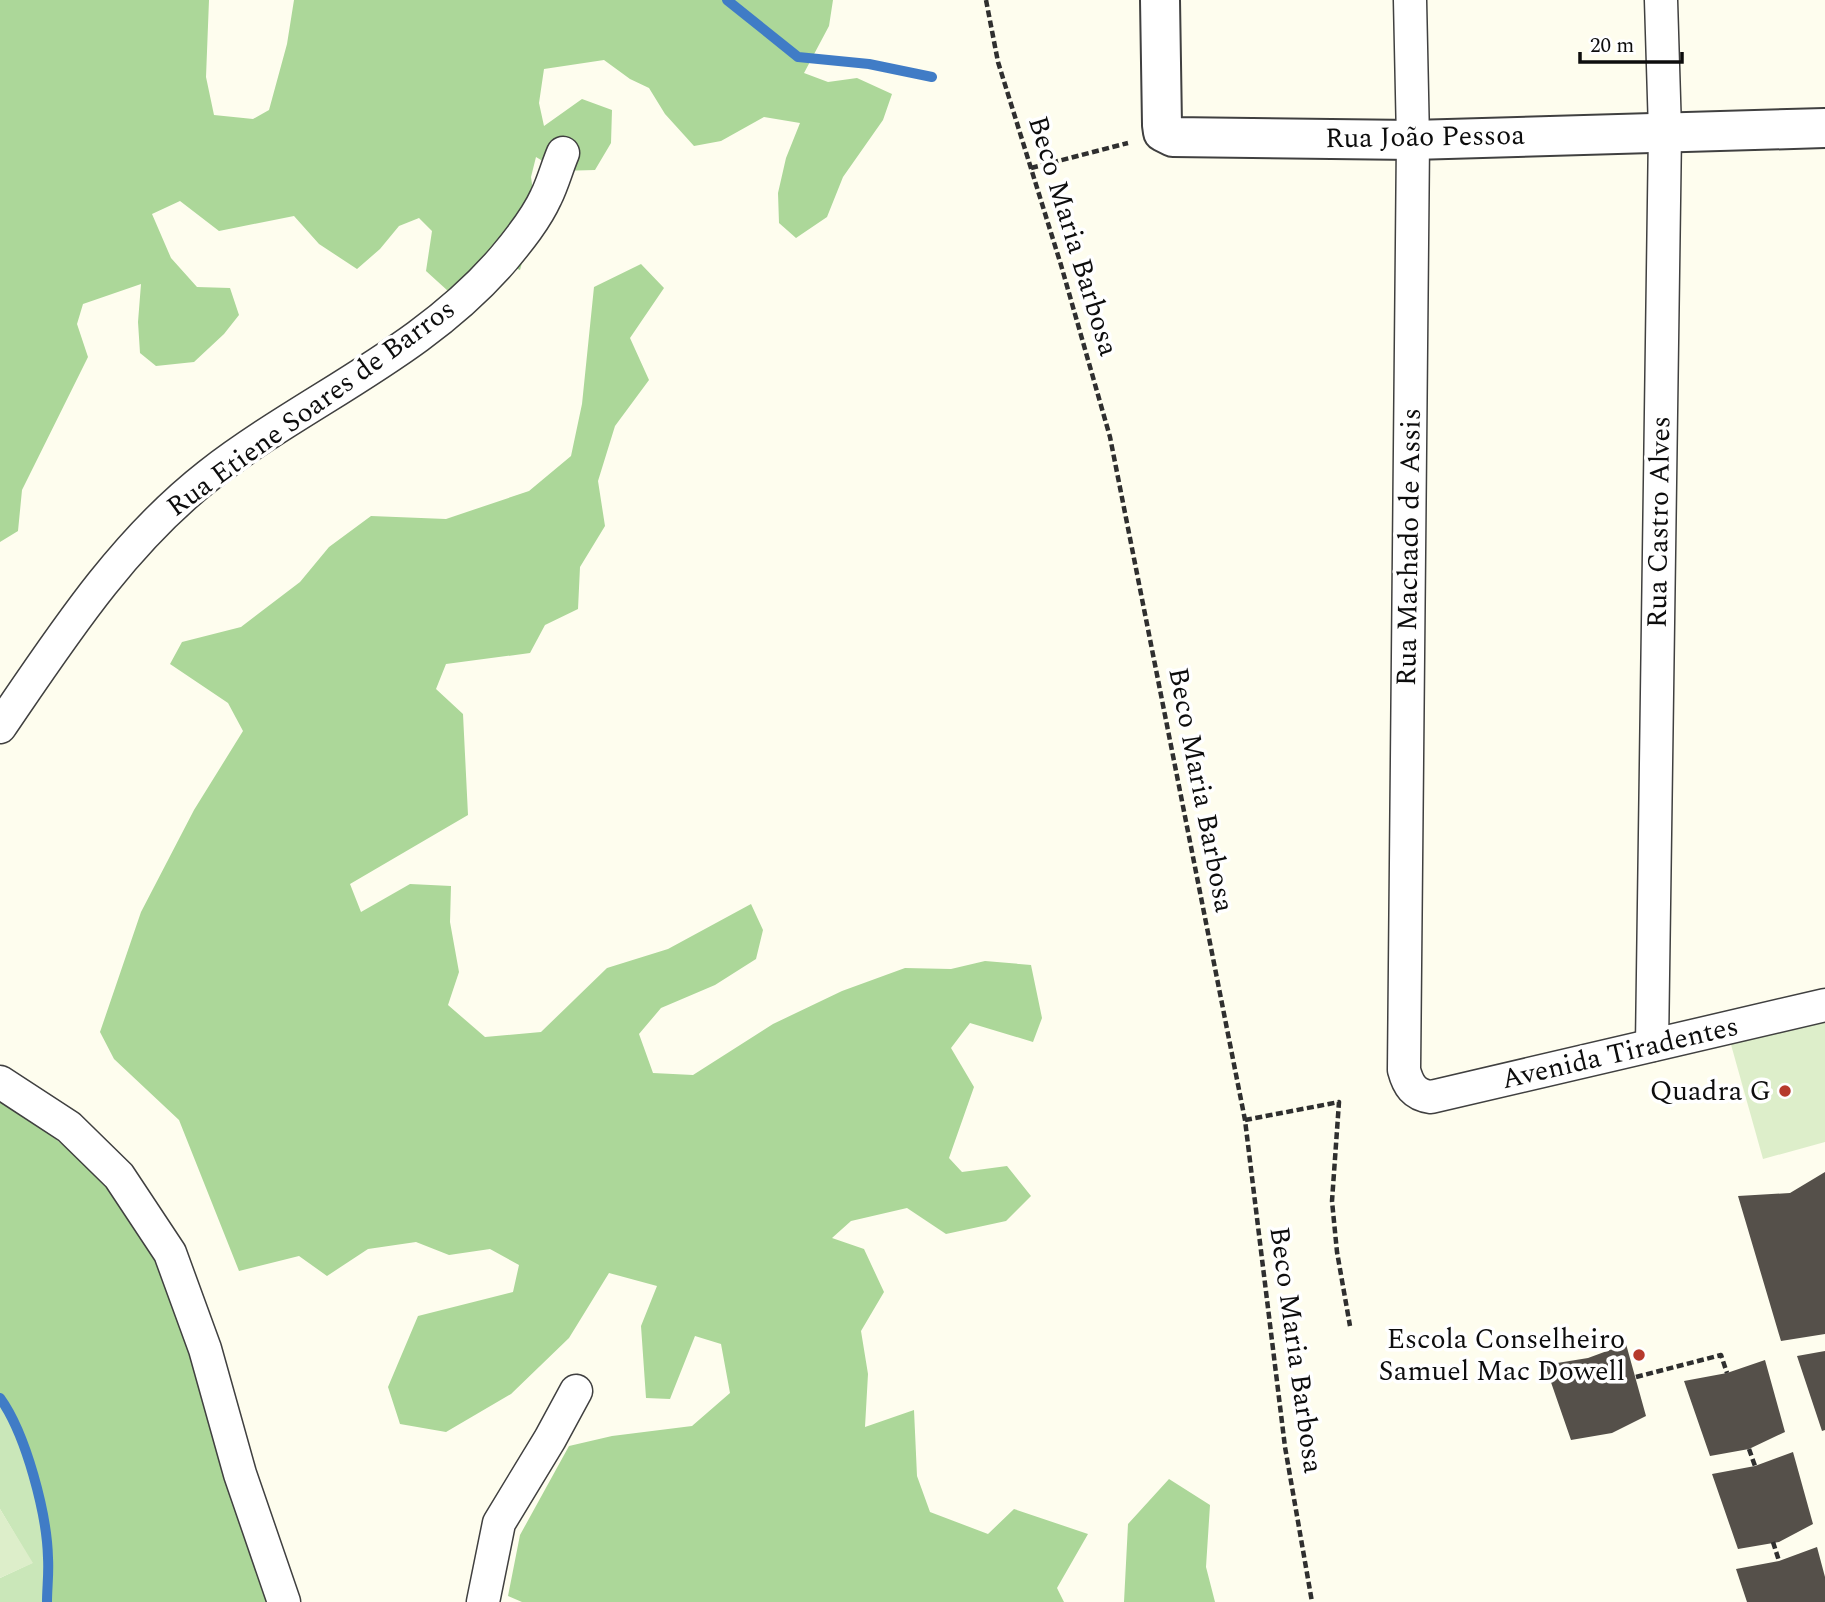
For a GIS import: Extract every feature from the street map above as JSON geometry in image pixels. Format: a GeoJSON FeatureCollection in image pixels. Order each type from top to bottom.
{"type":"FeatureCollection","features":[{"type":"Feature","properties":{"kind":"street"},"geometry":{"type":"LineString","coordinates":[[1160,0],[1162,125],[1165,134]]}},
{"type":"Feature","properties":{"kind":"street","name":"Rua Machado de Assis"},"geometry":{"type":"LineString","coordinates":[[1410,0],[1413,140],[1404,1070],[1407,1082],[1415,1092]]}},
{"type":"Feature","properties":{"kind":"street","name":"Rua Castro Alves"},"geometry":{"type":"LineString","coordinates":[[1652,1045],[1665,131],[1661,0]]}},
{"type":"Feature","properties":{"kind":"street","name":"Rua João Pessoa"},"geometry":{"type":"LineString","coordinates":[[1165,134],[1173,137],[1413,140],[1825,128]]}},
{"type":"Feature","properties":{"kind":"street","name":"Rua Etiene Soares de Barros"},"geometry":{"type":"LineString","coordinates":[[0,727],[49,654],[107,576],[158,519],[220,467],[277,426],[393,356],[460,302],[488,276],[518,241],[545,198],[563,153]]}},
{"type":"Feature","properties":{"kind":"street","name":"Avenida Tiradentes"},"geometry":{"type":"LineString","coordinates":[[1415,1092],[1431,1097],[1825,1005]]}},
{"type":"Feature","properties":{"kind":"street"},"geometry":{"type":"LineString","coordinates":[[0,1082],[69,1127],[119,1176],[170,1252],[205,1349],[240,1474],[284,1602]]}},
{"type":"Feature","properties":{"kind":"street"},"geometry":{"type":"LineString","coordinates":[[483,1602],[499,1524],[576,1391]]}},
{"type":"Feature","properties":{"kind":"path","name":"Beco Maria Barbosa"},"geometry":{"type":"LineString","coordinates":[[986,0],[998,62],[1110,437],[1245,1120],[1285,1447],[1312,1602]]}},
{"type":"Feature","properties":{"kind":"path"},"geometry":{"type":"LineString","coordinates":[[1031,168],[1165,134]]}},
{"type":"Feature","properties":{"kind":"path"},"geometry":{"type":"LineString","coordinates":[[1245,1120],[1339,1102],[1332,1201],[1337,1252],[1350,1326]]}},
{"type":"Feature","properties":{"kind":"path"},"geometry":{"type":"LineString","coordinates":[[1636,1377],[1721,1355],[1727,1373]]}},
{"type":"Feature","properties":{"kind":"path"},"geometry":{"type":"LineString","coordinates":[[1749,1449],[1755,1466]]}},
{"type":"Feature","properties":{"kind":"path"},"geometry":{"type":"LineString","coordinates":[[1773,1542],[1779,1561]]}},
{"type":"Feature","properties":{"kind":"green space"},"geometry":{"type":"Polygon","coordinates":[[[0,0],[209,0],[206,77],[214,115],[253,119],[269,110],[287,44],[294,0],[833,0],[829,26],[804,73],[828,82],[857,78],[892,94],[883,120],[843,177],[827,217],[796,238],[779,223],[778,193],[786,158],[800,123],[764,117],[721,141],[694,146],[665,114],[649,88],[630,79],[604,60],[544,69],[539,103],[544,126],[582,99],[612,110],[611,143],[595,170],[559,171],[536,157],[531,177],[536,213],[520,270],[489,256],[468,294],[448,291],[426,271],[432,231],[419,218],[399,226],[380,249],[357,269],[319,244],[294,216],[219,231],[180,201],[152,214],[171,258],[197,287],[230,288],[239,315],[224,334],[194,362],[156,366],[140,353],[138,322],[141,284],[83,304],[77,324],[88,357],[22,490],[18,531],[0,542],[0,0]]]}},
{"type":"Feature","properties":{"kind":"green space"},"geometry":{"type":"Polygon","coordinates":[[[641,264],[664,288],[630,338],[649,380],[615,426],[598,481],[605,526],[580,567],[578,609],[545,625],[530,653],[446,664],[436,689],[463,714],[468,815],[350,884],[361,912],[410,884],[451,886],[450,922],[459,972],[448,1005],[485,1037],[541,1032],[607,968],[668,949],[751,904],[763,930],[756,959],[715,985],[661,1008],[639,1034],[653,1073],[693,1075],[773,1024],[842,991],[905,968],[951,969],[985,961],[1031,965],[1042,1018],[1033,1042],[970,1023],[951,1048],[974,1087],[949,1158],[962,1172],[1007,1166],[1031,1196],[1006,1221],[946,1234],[907,1208],[851,1221],[832,1238],[864,1249],[884,1292],[861,1331],[868,1374],[865,1427],[914,1410],[917,1476],[930,1512],[988,1534],[1014,1509],[1088,1534],[1057,1588],[1064,1602],[522,1602],[508,1596],[520,1535],[569,1446],[612,1436],[692,1426],[730,1393],[721,1344],[695,1336],[670,1399],[646,1398],[641,1326],[657,1286],[609,1273],[569,1338],[511,1394],[446,1432],[400,1424],[388,1387],[418,1316],[513,1292],[519,1265],[490,1249],[449,1255],[416,1242],[368,1249],[327,1276],[299,1256],[239,1271],[179,1120],[114,1059],[100,1032],[141,912],[194,810],[243,731],[228,703],[170,664],[182,642],[241,627],[300,582],[329,547],[371,516],[446,519],[529,491],[571,456],[582,404],[594,287],[641,264]]]}},
{"type":"Feature","properties":{"kind":"green space","name":"Quadra G"},"geometry":{"type":"Polygon","coordinates":[[[1825,1014],[1825,1142],[1763,1159],[1730,1041],[1825,1014]]]}},
{"type":"Feature","properties":{"kind":"green space"},"geometry":{"type":"Polygon","coordinates":[[[0,1099],[24,1112],[97,1174],[148,1243],[198,1361],[269,1602],[47,1602],[47,1540],[39,1498],[18,1432],[0,1398],[0,1099]]]}},
{"type":"Feature","properties":{"kind":"green space"},"geometry":{"type":"Polygon","coordinates":[[[0,1398],[18,1432],[39,1498],[47,1540],[47,1602],[0,1602],[0,1578],[32,1563],[0,1509],[0,1398]]]}},
{"type":"Feature","properties":{"kind":"green space"},"geometry":{"type":"Polygon","coordinates":[[[1169,1479],[1210,1505],[1206,1567],[1215,1602],[1124,1602],[1128,1524],[1169,1479]]]}},
{"type":"Feature","properties":{"kind":"green space"},"geometry":{"type":"Polygon","coordinates":[[[0,1509],[33,1563],[0,1578],[0,1509]]]}},
{"type":"Feature","properties":{"kind":"building"},"geometry":{"type":"Polygon","coordinates":[[[1825,1172],[1825,1334],[1781,1341],[1738,1196],[1790,1193],[1825,1172]]]}},
{"type":"Feature","properties":{"kind":"building"},"geometry":{"type":"Polygon","coordinates":[[[1626,1344],[1646,1416],[1612,1433],[1571,1440],[1545,1365],[1588,1358],[1626,1344]]]}},
{"type":"Feature","properties":{"kind":"building"},"geometry":{"type":"Polygon","coordinates":[[[1825,1351],[1825,1430],[1822,1431],[1797,1356],[1825,1351]]]}},
{"type":"Feature","properties":{"kind":"building"},"geometry":{"type":"Polygon","coordinates":[[[1765,1360],[1785,1432],[1749,1449],[1710,1456],[1684,1381],[1727,1373],[1765,1360]]]}},
{"type":"Feature","properties":{"kind":"building"},"geometry":{"type":"Polygon","coordinates":[[[1793,1452],[1813,1524],[1779,1542],[1738,1549],[1712,1474],[1755,1466],[1793,1452]]]}},
{"type":"Feature","properties":{"kind":"building"},"geometry":{"type":"Polygon","coordinates":[[[1817,1547],[1825,1577],[1825,1602],[1747,1602],[1736,1569],[1779,1561],[1817,1547]]]}},
{"type":"Feature","properties":{"kind":"waterway"},"geometry":{"type":"LineString","coordinates":[[727,0],[798,57],[869,64],[932,77]]}},
{"type":"Feature","properties":{"kind":"waterway"},"geometry":{"type":"LineString","coordinates":[[0,1398],[18,1432],[39,1498],[47,1540],[47,1602]]}},
{"type":"Feature","properties":{"kind":"place","name":"Quadra G"},"geometry":{"type":"Point","coordinates":[1785,1091]}},
{"type":"Feature","properties":{"kind":"place","name":"Escola Conselheiro Samuel Mac Dowell"},"geometry":{"type":"Point","coordinates":[1639,1355]}}]}
